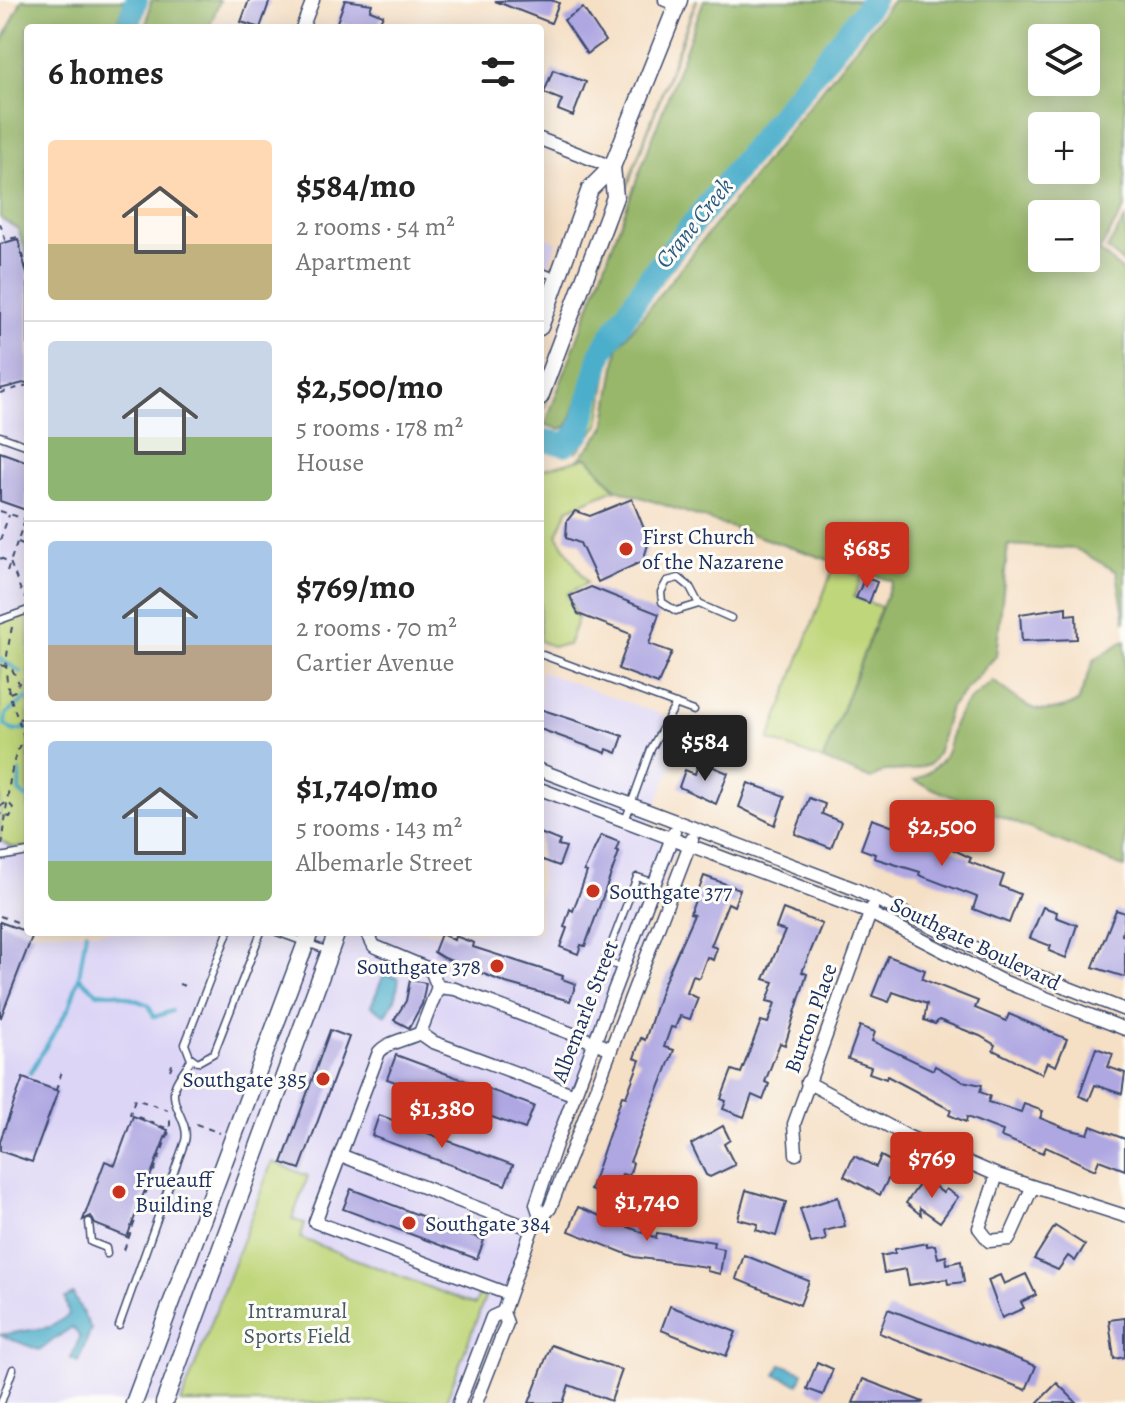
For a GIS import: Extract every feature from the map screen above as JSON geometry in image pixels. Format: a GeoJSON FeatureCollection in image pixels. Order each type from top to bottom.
{"type":"FeatureCollection","features":[{"type":"Feature","properties":{"kind":"main road"},"geometry":{"type":"LineString","coordinates":[[544,316],[590,189],[612,167],[673,1]]}},
{"type":"Feature","properties":{"kind":"main road"},"geometry":{"type":"LineString","coordinates":[[544,386],[615,197],[612,167]]}},
{"type":"Feature","properties":{"kind":"main road"},"geometry":{"type":"LineString","coordinates":[[164,1403],[336,936]]}},
{"type":"Feature","properties":{"kind":"main road"},"geometry":{"type":"LineString","coordinates":[[134,1403],[308,937]]}},
{"type":"Feature","properties":{"kind":"street"},"geometry":{"type":"LineString","coordinates":[[304,24],[313,0]]}},
{"type":"Feature","properties":{"kind":"street"},"geometry":{"type":"LineString","coordinates":[[544,141],[612,167]]}},
{"type":"Feature","properties":{"kind":"street","name":"Southgate Boulevard"},"geometry":{"type":"LineString","coordinates":[[544,772],[876,898],[1007,964],[1125,1010]]}},
{"type":"Feature","properties":{"kind":"street","name":"Southgate Boulevard"},"geometry":{"type":"LineString","coordinates":[[544,791],[672,836],[870,913],[1022,990],[1125,1029]]}},
{"type":"Feature","properties":{"kind":"street","name":"Albemarle Street"},"geometry":{"type":"LineString","coordinates":[[540,1216],[536,1204],[552,1156],[678,822]]}},
{"type":"Feature","properties":{"kind":"street","name":"Albemarle Street"},"geometry":{"type":"LineString","coordinates":[[476,1403],[507,1323],[503,1312],[532,1229],[550,1208],[609,1048],[696,829]]}},
{"type":"Feature","properties":{"kind":"street"},"geometry":{"type":"LineString","coordinates":[[655,883],[672,889]]}},
{"type":"Feature","properties":{"kind":"street","name":"Burton Place"},"geometry":{"type":"LineString","coordinates":[[796,1154],[794,1124],[807,1082],[876,898]]}},
{"type":"Feature","properties":{"kind":"street"},"geometry":{"type":"LineString","coordinates":[[369,936],[374,946],[431,970],[438,987],[420,1033]]}},
{"type":"Feature","properties":{"kind":"street"},"geometry":{"type":"LineString","coordinates":[[623,968],[639,974]]}},
{"type":"Feature","properties":{"kind":"street"},"geometry":{"type":"LineString","coordinates":[[438,987],[455,989],[609,1048]]}},
{"type":"Feature","properties":{"kind":"street"},"geometry":{"type":"LineString","coordinates":[[420,1033],[433,1042],[576,1092],[592,1094]]}},
{"type":"Feature","properties":{"kind":"street"},"geometry":{"type":"LineString","coordinates":[[420,1033],[387,1044],[379,1052],[315,1222],[508,1294]]}},
{"type":"Feature","properties":{"kind":"street"},"geometry":{"type":"LineString","coordinates":[[807,1082],[909,1137],[997,1175],[1125,1216]]}},
{"type":"Feature","properties":{"kind":"street"},"geometry":{"type":"LineString","coordinates":[[340,1155],[532,1229]]}},
{"type":"Feature","properties":{"kind":"street"},"geometry":{"type":"LineString","coordinates":[[552,1156],[568,1161]]}},
{"type":"Feature","properties":{"kind":"street"},"geometry":{"type":"LineString","coordinates":[[997,1175],[979,1228],[989,1241],[1009,1239],[1032,1188]]}},
{"type":"Feature","properties":{"kind":"street","name":"Albemarle Street"},"geometry":{"type":"LineString","coordinates":[[459,1403],[492,1317],[503,1312]]}},
{"type":"Feature","properties":{"kind":"lane"},"geometry":{"type":"LineString","coordinates":[[544,273],[558,278]]}},
{"type":"Feature","properties":{"kind":"lane"},"geometry":{"type":"LineString","coordinates":[[0,436],[24,445]]}},
{"type":"Feature","properties":{"kind":"lane"},"geometry":{"type":"LineString","coordinates":[[699,604],[676,611],[662,602],[661,592],[667,581],[679,578],[690,587],[699,604],[731,618]]}},
{"type":"Feature","properties":{"kind":"lane"},"geometry":{"type":"LineString","coordinates":[[0,620],[24,611]]}},
{"type":"Feature","properties":{"kind":"lane"},"geometry":{"type":"LineString","coordinates":[[544,655],[694,711]]}},
{"type":"Feature","properties":{"kind":"lane"},"geometry":{"type":"LineString","coordinates":[[625,821],[651,749],[676,704]]}},
{"type":"Feature","properties":{"kind":"lane"},"geometry":{"type":"LineString","coordinates":[[0,857],[24,853]]}},
{"type":"Feature","properties":{"kind":"lane"},"geometry":{"type":"LineString","coordinates":[[623,968],[605,961],[637,877],[655,883]]}},
{"type":"Feature","properties":{"kind":"lane"},"geometry":{"type":"LineString","coordinates":[[226,936],[185,1044],[192,1058],[198,1062],[214,1053],[259,936]]}},
{"type":"Feature","properties":{"kind":"lane"},"geometry":{"type":"LineString","coordinates":[[308,937],[330,952]]}},
{"type":"Feature","properties":{"kind":"lane"},"geometry":{"type":"LineString","coordinates":[[119,1326],[187,1135],[175,1099],[175,1086],[192,1058]]}},
{"type":"Feature","properties":{"kind":"lane"},"geometry":{"type":"LineString","coordinates":[[89,1222],[91,1242],[106,1248],[107,1254]]}},
{"type":"Feature","properties":{"kind":"lane"},"geometry":{"type":"LineString","coordinates":[[1,1403],[13,1369]]}},
{"type":"Feature","properties":{"kind":"path"},"geometry":{"type":"LineString","coordinates":[[0,223],[5,240],[18,237],[24,257]]}},
{"type":"Feature","properties":{"kind":"path"},"geometry":{"type":"LineString","coordinates":[[0,393],[24,386]]}},
{"type":"Feature","properties":{"kind":"path"},"geometry":{"type":"LineString","coordinates":[[0,511],[24,519]]}},
{"type":"Feature","properties":{"kind":"path"},"geometry":{"type":"LineString","coordinates":[[0,540],[9,514]]}},
{"type":"Feature","properties":{"kind":"path"},"geometry":{"type":"LineString","coordinates":[[7,571],[24,525]]}},
{"type":"Feature","properties":{"kind":"path"},"geometry":{"type":"LineString","coordinates":[[17,542],[24,545]]}},
{"type":"Feature","properties":{"kind":"path"},"geometry":{"type":"LineString","coordinates":[[0,558],[10,562],[24,596]]}},
{"type":"Feature","properties":{"kind":"path"},"geometry":{"type":"LineString","coordinates":[[5,650],[1,664],[2,681],[24,735]]}},
{"type":"Feature","properties":{"kind":"path"},"geometry":{"type":"LineString","coordinates":[[1,664],[12,669],[19,683],[15,691],[6,695]]}},
{"type":"Feature","properties":{"kind":"path"},"geometry":{"type":"LineString","coordinates":[[17,718],[24,717]]}},
{"type":"Feature","properties":{"kind":"path"},"geometry":{"type":"LineString","coordinates":[[1,851],[7,817],[5,802],[20,744],[24,741]]}},
{"type":"Feature","properties":{"kind":"path"},"geometry":{"type":"LineString","coordinates":[[5,802],[0,805],[5,808]]}},
{"type":"Feature","properties":{"kind":"path"},"geometry":{"type":"LineString","coordinates":[[5,802],[14,809],[7,817]]}},
{"type":"Feature","properties":{"kind":"path"},"geometry":{"type":"LineString","coordinates":[[0,814],[7,817]]}},
{"type":"Feature","properties":{"kind":"path"},"geometry":{"type":"LineString","coordinates":[[0,916],[24,925]]}},
{"type":"Feature","properties":{"kind":"path"},"geometry":{"type":"LineString","coordinates":[[179,984],[188,987]]}},
{"type":"Feature","properties":{"kind":"path"},"geometry":{"type":"LineString","coordinates":[[168,1076],[174,1060]]}},
{"type":"Feature","properties":{"kind":"path"},"geometry":{"type":"LineString","coordinates":[[56,1090],[62,1071]]}},
{"type":"Feature","properties":{"kind":"path"},"geometry":{"type":"LineString","coordinates":[[168,1128],[130,1114],[135,1099],[169,1111]]}},
{"type":"Feature","properties":{"kind":"path"},"geometry":{"type":"LineString","coordinates":[[124,1250],[168,1128],[166,1103]]}},
{"type":"Feature","properties":{"kind":"path"},"geometry":{"type":"LineString","coordinates":[[193,1123],[225,1135]]}},
{"type":"Feature","properties":{"kind":"shaded area"},"geometry":{"type":"Polygon","coordinates":[[[0,33],[24,42],[24,936],[544,936],[544,672],[688,724],[647,829],[678,841],[588,1082],[579,1097],[468,1403],[0,1403],[0,33]]]}},
{"type":"Feature","properties":{"kind":"shaded area"},"geometry":{"type":"Polygon","coordinates":[[[544,237],[557,242],[544,275],[544,237]]]}},
{"type":"Feature","properties":{"kind":"green space"},"geometry":{"type":"Polygon","coordinates":[[[22,0],[125,0],[116,24],[24,24],[24,246],[18,229],[0,218],[0,47],[22,0]]]}},
{"type":"Feature","properties":{"kind":"green space"},"geometry":{"type":"Polygon","coordinates":[[[131,0],[144,0],[141,24],[123,24],[131,0]]]}},
{"type":"Feature","properties":{"kind":"green space"},"geometry":{"type":"Polygon","coordinates":[[[151,0],[220,0],[211,24],[147,24],[151,0]]]}},
{"type":"Feature","properties":{"kind":"green space"},"geometry":{"type":"Polygon","coordinates":[[[696,0],[697,0],[544,409],[696,0]]]}},
{"type":"Feature","properties":{"kind":"green space"},"geometry":{"type":"Polygon","coordinates":[[[704,0],[864,0],[652,262],[597,345],[568,426],[560,429],[545,425],[704,0]]]}},
{"type":"Feature","properties":{"kind":"green space"},"geometry":{"type":"Polygon","coordinates":[[[872,0],[885,0],[613,342],[599,425],[577,452],[544,441],[544,430],[560,436],[573,430],[602,348],[657,266],[872,0]]]}},
{"type":"Feature","properties":{"kind":"green space"},"geometry":{"type":"Polygon","coordinates":[[[893,0],[1125,0],[1125,207],[1100,249],[1100,200],[1028,200],[1028,272],[1100,272],[1100,252],[1125,273],[1125,622],[1117,572],[1076,549],[1008,545],[996,656],[950,707],[937,754],[930,764],[912,770],[885,771],[871,779],[823,760],[892,581],[616,489],[588,457],[579,459],[605,428],[618,347],[893,0]]]}},
{"type":"Feature","properties":{"kind":"green space"},"geometry":{"type":"Polygon","coordinates":[[[1125,219],[1125,264],[1107,249],[1125,219]]]}},
{"type":"Feature","properties":{"kind":"green space"},"geometry":{"type":"Polygon","coordinates":[[[588,457],[615,489],[568,509],[557,535],[587,583],[567,594],[578,618],[568,645],[552,646],[544,643],[544,469],[588,457]]]}},
{"type":"Feature","properties":{"kind":"green space"},"geometry":{"type":"Polygon","coordinates":[[[834,566],[862,576],[854,597],[881,607],[823,760],[769,740],[834,566]]]}},
{"type":"Feature","properties":{"kind":"green space"},"geometry":{"type":"Polygon","coordinates":[[[24,612],[24,847],[11,847],[0,840],[0,621],[24,612]]]}},
{"type":"Feature","properties":{"kind":"green space"},"geometry":{"type":"Polygon","coordinates":[[[1125,640],[1125,868],[914,781],[940,762],[964,706],[993,681],[1032,708],[1064,708],[1078,702],[1094,660],[1125,640]]]}},
{"type":"Feature","properties":{"kind":"green space","name":"Intramural Sports Field"},"geometry":{"type":"Polygon","coordinates":[[[272,1162],[308,1176],[292,1219],[305,1224],[300,1238],[475,1305],[479,1295],[485,1297],[445,1403],[181,1403],[272,1162]]]}},
{"type":"Feature","properties":{"kind":"water"},"geometry":{"type":"Polygon","coordinates":[[[384,974],[399,978],[396,997],[386,1015],[371,1006],[384,974]]]}},
{"type":"Feature","properties":{"kind":"water"},"geometry":{"type":"Polygon","coordinates":[[[73,1294],[91,1329],[78,1362],[71,1359],[80,1337],[72,1327],[39,1350],[0,1335],[50,1327],[69,1315],[65,1298],[73,1294]]]}},
{"type":"Feature","properties":{"kind":"water"},"geometry":{"type":"Polygon","coordinates":[[[781,1364],[803,1372],[799,1384],[776,1375],[781,1364]]]}},
{"type":"Feature","properties":{"kind":"building"},"geometry":{"type":"Polygon","coordinates":[[[249,0],[270,0],[261,24],[241,22],[249,0]]]}},
{"type":"Feature","properties":{"kind":"building"},"geometry":{"type":"Polygon","coordinates":[[[345,0],[372,4],[370,10],[383,15],[379,24],[337,22],[345,0]]]}},
{"type":"Feature","properties":{"kind":"building"},"geometry":{"type":"Polygon","coordinates":[[[551,0],[559,3],[551,23],[495,1],[551,0]]]}},
{"type":"Feature","properties":{"kind":"building"},"geometry":{"type":"Polygon","coordinates":[[[583,8],[605,41],[587,54],[564,20],[583,8]]]}},
{"type":"Feature","properties":{"kind":"building"},"geometry":{"type":"Polygon","coordinates":[[[553,70],[586,82],[573,116],[558,110],[562,100],[544,93],[553,70]]]}},
{"type":"Feature","properties":{"kind":"building"},"geometry":{"type":"Polygon","coordinates":[[[18,239],[24,262],[24,383],[0,389],[0,244],[18,239]]]}},
{"type":"Feature","properties":{"kind":"building"},"geometry":{"type":"Polygon","coordinates":[[[0,452],[24,461],[24,509],[0,501],[0,452]]]}},
{"type":"Feature","properties":{"kind":"building"},"geometry":{"type":"Polygon","coordinates":[[[632,499],[649,541],[643,561],[598,582],[580,543],[566,538],[567,521],[575,511],[590,516],[632,499]]]}},
{"type":"Feature","properties":{"kind":"building"},"geometry":{"type":"Polygon","coordinates":[[[865,577],[877,582],[869,603],[856,598],[865,577]]]}},
{"type":"Feature","properties":{"kind":"building"},"geometry":{"type":"Polygon","coordinates":[[[591,587],[659,614],[649,644],[672,652],[658,684],[618,669],[631,634],[578,614],[570,596],[591,587]]]}},
{"type":"Feature","properties":{"kind":"building"},"geometry":{"type":"Polygon","coordinates":[[[1066,607],[1066,615],[1076,614],[1077,639],[1022,641],[1020,614],[1066,607]]]}},
{"type":"Feature","properties":{"kind":"building"},"geometry":{"type":"Polygon","coordinates":[[[544,710],[623,736],[617,753],[607,749],[606,753],[544,730],[544,710]]]}},
{"type":"Feature","properties":{"kind":"building"},"geometry":{"type":"Polygon","coordinates":[[[711,766],[728,773],[716,804],[679,787],[685,770],[695,774],[697,767],[708,772],[711,766]]]}},
{"type":"Feature","properties":{"kind":"building"},"geometry":{"type":"Polygon","coordinates":[[[748,783],[785,796],[775,825],[739,807],[748,783]]]}},
{"type":"Feature","properties":{"kind":"building"},"geometry":{"type":"Polygon","coordinates":[[[809,798],[825,804],[822,814],[841,822],[831,848],[795,834],[809,798]]]}},
{"type":"Feature","properties":{"kind":"building"},"geometry":{"type":"Polygon","coordinates":[[[872,819],[948,847],[971,858],[969,862],[1004,875],[1000,886],[1020,894],[1009,923],[973,909],[977,897],[919,875],[920,872],[874,858],[875,854],[861,849],[872,819]]]}},
{"type":"Feature","properties":{"kind":"building"},"geometry":{"type":"Polygon","coordinates":[[[544,835],[566,847],[559,866],[544,860],[544,835]]]}},
{"type":"Feature","properties":{"kind":"building","name":"Southgate 377"},"geometry":{"type":"Polygon","coordinates":[[[601,835],[619,842],[616,850],[619,852],[585,946],[581,945],[578,954],[560,947],[570,909],[573,911],[587,872],[584,871],[601,835]]]}},
{"type":"Feature","properties":{"kind":"building"},"geometry":{"type":"Polygon","coordinates":[[[704,876],[740,889],[734,906],[728,903],[711,946],[717,948],[713,960],[707,957],[699,978],[693,976],[687,993],[698,998],[690,1019],[680,1016],[675,1028],[671,1027],[664,1047],[674,1050],[630,1162],[633,1163],[629,1176],[622,1174],[614,1198],[590,1190],[622,1096],[626,1097],[640,1060],[634,1058],[641,1038],[645,1040],[663,985],[694,915],[690,914],[704,876]]]}},
{"type":"Feature","properties":{"kind":"building"},"geometry":{"type":"Polygon","coordinates":[[[1043,907],[1057,912],[1056,917],[1077,925],[1066,958],[1049,951],[1051,946],[1030,938],[1043,907]]]}},
{"type":"Feature","properties":{"kind":"building"},"geometry":{"type":"Polygon","coordinates":[[[783,909],[822,924],[802,972],[807,974],[785,1045],[780,1043],[765,1082],[769,1084],[763,1100],[752,1095],[744,1117],[723,1109],[726,1101],[721,1099],[732,1070],[741,1073],[761,1021],[768,1023],[775,1003],[767,1001],[774,982],[764,979],[785,931],[776,928],[783,909]]]}},
{"type":"Feature","properties":{"kind":"building"},"geometry":{"type":"Polygon","coordinates":[[[1116,910],[1125,913],[1122,935],[1125,936],[1125,977],[1093,967],[1116,910]]]}},
{"type":"Feature","properties":{"kind":"building"},"geometry":{"type":"Polygon","coordinates":[[[0,922],[24,931],[24,936],[32,936],[0,1016],[0,922]]]}},
{"type":"Feature","properties":{"kind":"building","name":"Southgate 378"},"geometry":{"type":"Polygon","coordinates":[[[440,936],[454,940],[455,936],[474,943],[473,947],[563,976],[562,979],[576,984],[570,1001],[506,983],[434,952],[440,936]]]}},
{"type":"Feature","properties":{"kind":"building"},"geometry":{"type":"Polygon","coordinates":[[[888,956],[925,970],[922,979],[978,1001],[975,1008],[1006,1021],[1009,1014],[1067,1039],[1056,1066],[1047,1062],[1042,1074],[993,1050],[995,1045],[980,1036],[939,1020],[935,1024],[924,1020],[927,1004],[893,992],[889,1002],[872,996],[888,956]]]}},
{"type":"Feature","properties":{"kind":"building"},"geometry":{"type":"Polygon","coordinates":[[[410,980],[426,983],[422,1004],[409,1028],[394,1020],[406,1001],[410,980]]]}},
{"type":"Feature","properties":{"kind":"building"},"geometry":{"type":"Polygon","coordinates":[[[860,1026],[875,1032],[872,1041],[933,1070],[935,1066],[962,1081],[982,1085],[980,1092],[990,1096],[988,1102],[1021,1112],[1024,1104],[1043,1111],[1040,1118],[1067,1129],[1088,1134],[1091,1126],[1125,1139],[1125,1170],[1099,1160],[1095,1170],[1046,1147],[1043,1153],[1001,1137],[1003,1131],[967,1117],[966,1122],[949,1115],[951,1110],[887,1076],[886,1079],[869,1073],[871,1067],[848,1059],[860,1026]]]}},
{"type":"Feature","properties":{"kind":"building","name":"Southgate 385"},"geometry":{"type":"Polygon","coordinates":[[[330,1030],[349,1037],[300,1169],[282,1163],[330,1030]]]}},
{"type":"Feature","properties":{"kind":"building"},"geometry":{"type":"Polygon","coordinates":[[[1096,1048],[1113,1054],[1108,1067],[1125,1073],[1122,1094],[1095,1085],[1089,1100],[1079,1096],[1096,1048]]]}},
{"type":"Feature","properties":{"kind":"building"},"geometry":{"type":"Polygon","coordinates":[[[396,1055],[534,1106],[525,1129],[387,1079],[396,1055]]]}},
{"type":"Feature","properties":{"kind":"building"},"geometry":{"type":"Polygon","coordinates":[[[23,1078],[58,1091],[32,1162],[0,1151],[0,1141],[23,1078]]]}},
{"type":"Feature","properties":{"kind":"building"},"geometry":{"type":"Polygon","coordinates":[[[379,1115],[513,1165],[505,1185],[372,1136],[379,1115]]]}},
{"type":"Feature","properties":{"kind":"building","name":"Frueauff Building"},"geometry":{"type":"Polygon","coordinates":[[[133,1116],[168,1130],[127,1237],[95,1224],[91,1216],[83,1220],[105,1161],[115,1165],[133,1116]]]}},
{"type":"Feature","properties":{"kind":"building"},"geometry":{"type":"Polygon","coordinates":[[[723,1126],[730,1140],[724,1144],[735,1165],[710,1177],[706,1175],[691,1144],[723,1126]]]}},
{"type":"Feature","properties":{"kind":"building"},"geometry":{"type":"Polygon","coordinates":[[[854,1156],[876,1167],[881,1156],[896,1164],[880,1195],[844,1176],[854,1156]]]}},
{"type":"Feature","properties":{"kind":"building"},"geometry":{"type":"Polygon","coordinates":[[[924,1178],[943,1193],[946,1189],[958,1197],[940,1222],[920,1208],[921,1215],[906,1203],[924,1178]]]}},
{"type":"Feature","properties":{"kind":"building","name":"Southgate 384"},"geometry":{"type":"Polygon","coordinates":[[[351,1189],[484,1240],[477,1259],[343,1209],[351,1189]]]}},
{"type":"Feature","properties":{"kind":"building"},"geometry":{"type":"Polygon","coordinates":[[[746,1190],[786,1202],[776,1236],[756,1230],[758,1224],[738,1219],[746,1190]]]}},
{"type":"Feature","properties":{"kind":"building"},"geometry":{"type":"Polygon","coordinates":[[[838,1197],[845,1226],[824,1231],[826,1240],[811,1243],[800,1209],[838,1197]]]}},
{"type":"Feature","properties":{"kind":"building"},"geometry":{"type":"Polygon","coordinates":[[[578,1207],[656,1238],[657,1233],[714,1242],[713,1247],[724,1249],[720,1274],[707,1271],[707,1267],[634,1257],[569,1231],[578,1207]]]}},
{"type":"Feature","properties":{"kind":"building"},"geometry":{"type":"Polygon","coordinates":[[[1055,1226],[1085,1245],[1075,1261],[1068,1256],[1058,1270],[1034,1259],[1055,1226]]]}},
{"type":"Feature","properties":{"kind":"building"},"geometry":{"type":"Polygon","coordinates":[[[927,1243],[927,1246],[935,1245],[938,1258],[946,1256],[947,1264],[961,1261],[964,1282],[948,1284],[947,1279],[909,1285],[906,1269],[884,1273],[881,1256],[895,1253],[895,1249],[927,1243]]]}},
{"type":"Feature","properties":{"kind":"building"},"geometry":{"type":"Polygon","coordinates":[[[744,1255],[809,1281],[800,1305],[736,1279],[744,1255]]]}},
{"type":"Feature","properties":{"kind":"building"},"geometry":{"type":"Polygon","coordinates":[[[1026,1274],[1036,1295],[1021,1302],[1024,1308],[1002,1318],[988,1280],[1000,1275],[1004,1284],[1026,1274]]]}},
{"type":"Feature","properties":{"kind":"building"},"geometry":{"type":"Polygon","coordinates":[[[670,1306],[736,1332],[726,1356],[661,1330],[670,1306]]]}},
{"type":"Feature","properties":{"kind":"building"},"geometry":{"type":"Polygon","coordinates":[[[888,1309],[1036,1366],[1026,1390],[879,1333],[888,1309]]]}},
{"type":"Feature","properties":{"kind":"building"},"geometry":{"type":"Polygon","coordinates":[[[1125,1318],[1125,1357],[1114,1359],[1109,1320],[1125,1318]]]}},
{"type":"Feature","properties":{"kind":"building"},"geometry":{"type":"Polygon","coordinates":[[[551,1345],[622,1370],[611,1401],[569,1385],[563,1403],[529,1403],[551,1345]]]}},
{"type":"Feature","properties":{"kind":"building"},"geometry":{"type":"Polygon","coordinates":[[[817,1362],[833,1369],[823,1395],[807,1389],[817,1362]]]}},
{"type":"Feature","properties":{"kind":"building"},"geometry":{"type":"Polygon","coordinates":[[[863,1379],[923,1402],[853,1403],[863,1379]]]}},
{"type":"Feature","properties":{"kind":"building"},"geometry":{"type":"Polygon","coordinates":[[[1057,1383],[1077,1403],[1037,1403],[1057,1383]]]}},
{"type":"Feature","properties":{"kind":"waterway","name":"Crane Creek"},"geometry":{"type":"LineString","coordinates":[[129,24],[136,0]]}},
{"type":"Feature","properties":{"kind":"waterway","name":"Crane Creek"},"geometry":{"type":"LineString","coordinates":[[544,441],[565,444],[580,432],[602,351],[651,276],[873,0]]}},
{"type":"Feature","properties":{"kind":"waterway"},"geometry":{"type":"LineString","coordinates":[[0,659],[21,672]]}},
{"type":"Feature","properties":{"kind":"waterway"},"geometry":{"type":"LineString","coordinates":[[24,700],[6,714],[5,725],[14,731],[24,729]]}},
{"type":"Feature","properties":{"kind":"waterway"},"geometry":{"type":"LineString","coordinates":[[20,771],[19,791],[24,795]]}},
{"type":"Feature","properties":{"kind":"waterway"},"geometry":{"type":"LineString","coordinates":[[30,1073],[69,1008],[79,977],[85,936]]}},
{"type":"Feature","properties":{"kind":"waterway"},"geometry":{"type":"LineString","coordinates":[[79,977],[97,993],[116,993],[149,1005],[154,1017],[172,1011]]}},
{"type":"Feature","properties":{"kind":"place","name":"First Church of the Nazarene"},"geometry":{"type":"Point","coordinates":[626,549]}},
{"type":"Feature","properties":{"kind":"place","name":"Southgate 377"},"geometry":{"type":"Point","coordinates":[593,891]}},
{"type":"Feature","properties":{"kind":"place","name":"Southgate 378"},"geometry":{"type":"Point","coordinates":[497,966]}},
{"type":"Feature","properties":{"kind":"place","name":"Southgate 385"},"geometry":{"type":"Point","coordinates":[323,1079]}},
{"type":"Feature","properties":{"kind":"place","name":"Frueauff Building"},"geometry":{"type":"Point","coordinates":[119,1192]}},
{"type":"Feature","properties":{"kind":"place","name":"Southgate 384"},"geometry":{"type":"Point","coordinates":[409,1223]}}]}
